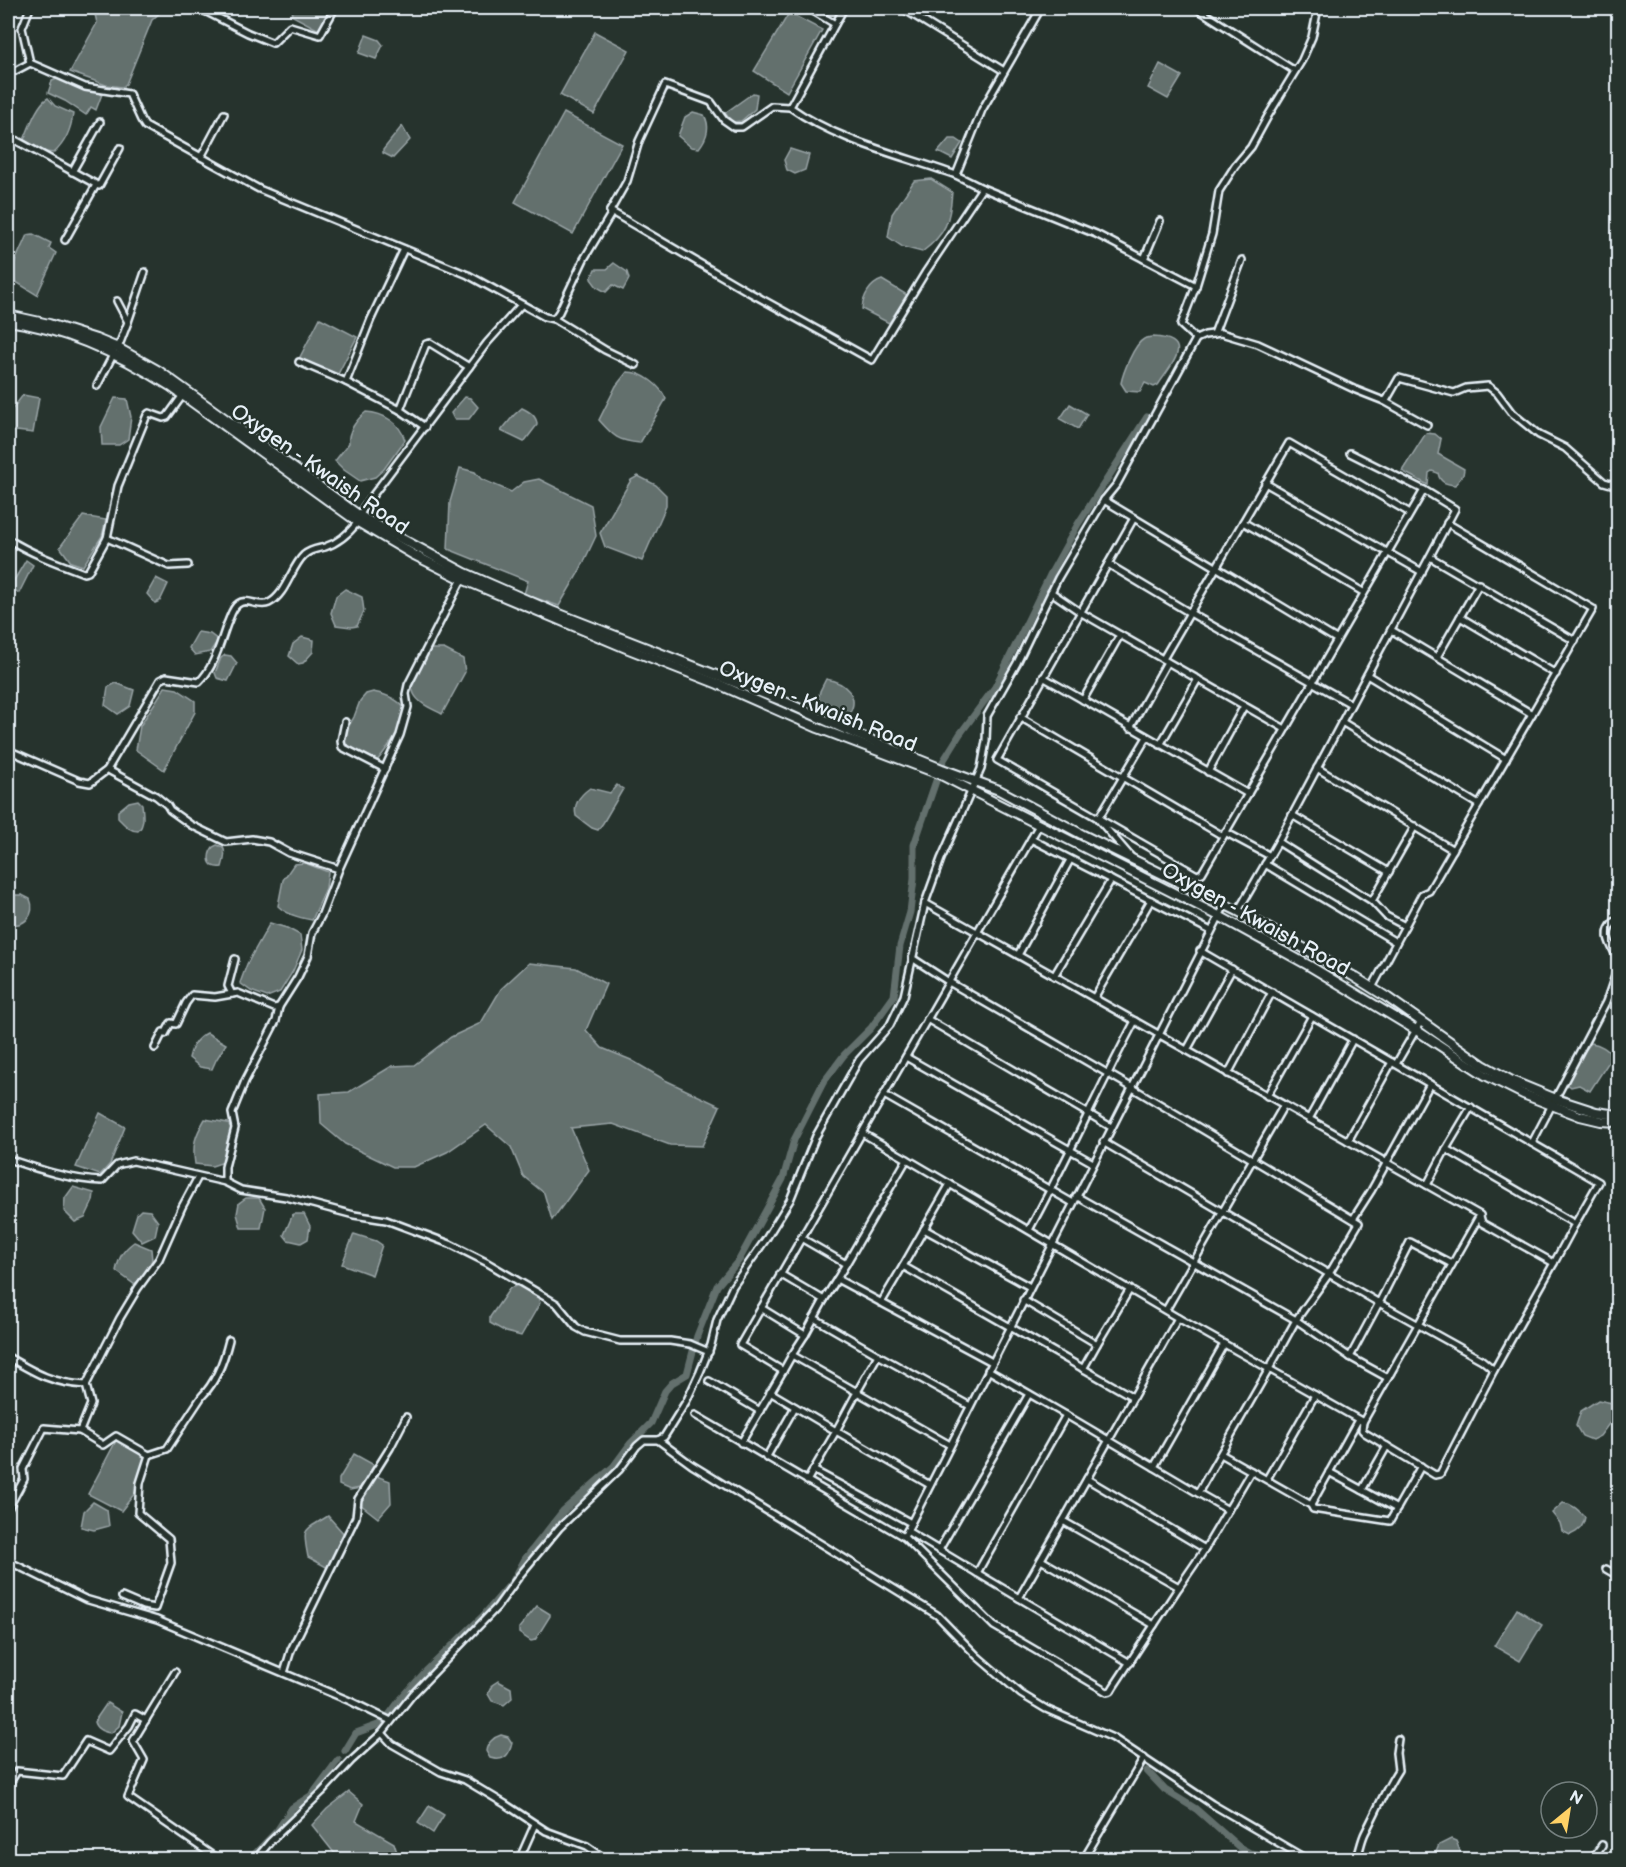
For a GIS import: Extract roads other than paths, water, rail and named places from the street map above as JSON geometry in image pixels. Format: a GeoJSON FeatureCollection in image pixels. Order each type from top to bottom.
{"type":"FeatureCollection","features":[{"type":"Feature","properties":{"kind":"main road","name":"Oxygen - Kwaish Road"},"geometry":{"type":"LineString","coordinates":[[8,315],[76,332],[159,371],[192,393],[359,519]]}},
{"type":"Feature","properties":{"kind":"main road","name":"Oxygen - Kwaish Road"},"geometry":{"type":"LineString","coordinates":[[8,321],[62,333],[116,351],[183,395],[359,519],[463,576],[626,648],[718,684],[818,728],[974,787],[999,790],[1083,835],[1238,911],[1372,988],[1483,1065],[1512,1081],[1591,1118],[1618,1122]]}},
{"type":"Feature","properties":{"kind":"main road","name":"Oxygen - Kwaish Road"},"geometry":{"type":"LineString","coordinates":[[463,576],[785,702],[942,771],[1039,825],[1219,916],[1308,965],[1485,1075],[1523,1094],[1596,1112],[1618,1115]]}},
{"type":"Feature","properties":{"kind":"street"},"geometry":{"type":"LineString","coordinates":[[30,8],[22,28],[30,63]]}},
{"type":"Feature","properties":{"kind":"street"},"geometry":{"type":"LineString","coordinates":[[199,8],[273,44],[290,26],[320,35],[335,8]]}},
{"type":"Feature","properties":{"kind":"street"},"geometry":{"type":"LineString","coordinates":[[808,8],[835,24]]}},
{"type":"Feature","properties":{"kind":"street"},"geometry":{"type":"LineString","coordinates":[[790,107],[844,8]]}},
{"type":"Feature","properties":{"kind":"street"},"geometry":{"type":"LineString","coordinates":[[903,8],[1004,71]]}},
{"type":"Feature","properties":{"kind":"street"},"geometry":{"type":"LineString","coordinates":[[956,175],[982,110],[1041,8],[1047,8]]}},
{"type":"Feature","properties":{"kind":"street"},"geometry":{"type":"LineString","coordinates":[[1196,8],[1295,71]]}},
{"type":"Feature","properties":{"kind":"street"},"geometry":{"type":"LineString","coordinates":[[1196,339],[1181,325],[1212,234],[1219,191],[1251,147],[1295,71],[1312,37],[1318,8]]}},
{"type":"Feature","properties":{"kind":"street"},"geometry":{"type":"LineString","coordinates":[[8,70],[15,71],[30,63]]}},
{"type":"Feature","properties":{"kind":"street"},"geometry":{"type":"LineString","coordinates":[[30,63],[85,87],[129,94],[145,126],[259,189],[468,275],[521,305],[554,319],[605,350],[636,365]]}},
{"type":"Feature","properties":{"kind":"street"},"geometry":{"type":"LineString","coordinates":[[554,319],[627,181],[639,141],[665,85],[711,102],[724,120],[734,127],[742,127],[772,106],[790,107],[808,120],[834,132],[956,175],[982,188],[1096,234],[1196,286]]}},
{"type":"Feature","properties":{"kind":"street"},"geometry":{"type":"LineString","coordinates":[[201,157],[224,114]]}},
{"type":"Feature","properties":{"kind":"street"},"geometry":{"type":"LineString","coordinates":[[72,172],[100,122]]}},
{"type":"Feature","properties":{"kind":"street"},"geometry":{"type":"LineString","coordinates":[[8,136],[99,186],[120,148]]}},
{"type":"Feature","properties":{"kind":"street"},"geometry":{"type":"LineString","coordinates":[[65,240],[96,184]]}},
{"type":"Feature","properties":{"kind":"street"},"geometry":{"type":"LineString","coordinates":[[610,211],[747,291],[872,360],[918,283],[982,188]]}},
{"type":"Feature","properties":{"kind":"street"},"geometry":{"type":"LineString","coordinates":[[1144,259],[1160,221]]}},
{"type":"Feature","properties":{"kind":"street"},"geometry":{"type":"LineString","coordinates":[[346,382],[371,319],[404,249]]}},
{"type":"Feature","properties":{"kind":"street"},"geometry":{"type":"LineString","coordinates":[[1214,334],[1242,261]]}},
{"type":"Feature","properties":{"kind":"street"},"geometry":{"type":"LineString","coordinates":[[98,386],[128,322],[145,272]]}},
{"type":"Feature","properties":{"kind":"street"},"geometry":{"type":"LineString","coordinates":[[117,301],[128,322]]}},
{"type":"Feature","properties":{"kind":"street"},"geometry":{"type":"LineString","coordinates":[[8,750],[79,781],[90,783],[107,770],[160,680],[166,677],[198,682],[213,659],[233,609],[238,603],[245,601],[270,603],[283,589],[302,557],[310,550],[326,547],[340,539],[359,519],[378,489],[497,330],[521,305]]}},
{"type":"Feature","properties":{"kind":"street"},"geometry":{"type":"LineString","coordinates":[[255,1860],[351,1761],[382,1733],[413,1694],[497,1607],[559,1528],[619,1470],[637,1446],[644,1440],[658,1440],[664,1437],[672,1427],[709,1352],[717,1320],[733,1286],[790,1200],[816,1136],[859,1060],[890,1025],[898,1010],[904,996],[925,903],[941,859],[981,769],[986,741],[987,716],[1017,663],[1051,592],[1104,500],[1117,484],[1135,453],[1196,339],[1205,335],[1228,335],[1258,344],[1346,386],[1384,400],[1426,425]]}},
{"type":"Feature","properties":{"kind":"street"},"geometry":{"type":"LineString","coordinates":[[400,410],[426,344],[430,343],[469,367]]}},
{"type":"Feature","properties":{"kind":"street"},"geometry":{"type":"LineString","coordinates":[[299,362],[346,382],[400,410],[425,427]]}},
{"type":"Feature","properties":{"kind":"street"},"geometry":{"type":"LineString","coordinates":[[1384,400],[1387,399],[1399,378],[1454,393],[1466,388],[1488,386],[1497,393],[1512,413],[1539,435],[1564,448],[1604,482],[1618,486]]}},
{"type":"Feature","properties":{"kind":"street"},"geometry":{"type":"LineString","coordinates":[[8,539],[41,558],[84,573],[88,572],[107,538],[118,486],[147,415],[149,413],[163,418],[167,417],[183,395]]}},
{"type":"Feature","properties":{"kind":"street"},"geometry":{"type":"LineString","coordinates":[[1130,728],[1190,613],[1289,442],[1410,513]]}},
{"type":"Feature","properties":{"kind":"street"},"geometry":{"type":"LineString","coordinates":[[1238,911],[1278,842],[1455,509],[1424,490],[1350,453]]}},
{"type":"Feature","properties":{"kind":"street"},"geometry":{"type":"LineString","coordinates":[[1265,483],[1422,572]]}},
{"type":"Feature","properties":{"kind":"street"},"geometry":{"type":"LineString","coordinates":[[1134,519],[997,760],[1197,875],[1202,873],[1424,490]]}},
{"type":"Feature","properties":{"kind":"street"},"geometry":{"type":"LineString","coordinates":[[1104,500],[1336,639]]}},
{"type":"Feature","properties":{"kind":"street"},"geometry":{"type":"LineString","coordinates":[[1243,522],[1363,592]]}},
{"type":"Feature","properties":{"kind":"street"},"geometry":{"type":"LineString","coordinates":[[1372,988],[1422,894],[1429,891],[1593,609],[1448,523]]}},
{"type":"Feature","properties":{"kind":"street"},"geometry":{"type":"LineString","coordinates":[[107,538],[169,566],[188,565]]}},
{"type":"Feature","properties":{"kind":"street"},"geometry":{"type":"LineString","coordinates":[[1430,557],[1575,641]]}},
{"type":"Feature","properties":{"kind":"street"},"geometry":{"type":"LineString","coordinates":[[1108,564],[1351,704]]}},
{"type":"Feature","properties":{"kind":"street"},"geometry":{"type":"LineString","coordinates":[[225,1182],[225,1167],[235,1128],[232,1113],[245,1081],[276,1021],[279,1007],[308,956],[312,933],[406,719],[408,685],[463,576]]}},
{"type":"Feature","properties":{"kind":"street"},"geometry":{"type":"LineString","coordinates":[[1437,657],[1479,584]]}},
{"type":"Feature","properties":{"kind":"street"},"geometry":{"type":"LineString","coordinates":[[1051,592],[1080,612],[1285,729]]}},
{"type":"Feature","properties":{"kind":"street"},"geometry":{"type":"LineString","coordinates":[[1460,617],[1556,674]]}},
{"type":"Feature","properties":{"kind":"street"},"geometry":{"type":"LineString","coordinates":[[1391,630],[1532,714]]}},
{"type":"Feature","properties":{"kind":"street"},"geometry":{"type":"LineString","coordinates":[[1083,700],[1120,635]]}},
{"type":"Feature","properties":{"kind":"street"},"geometry":{"type":"LineString","coordinates":[[1366,675],[1506,759]]}},
{"type":"Feature","properties":{"kind":"street"},"geometry":{"type":"LineString","coordinates":[[1043,677],[1248,794]]}},
{"type":"Feature","properties":{"kind":"street"},"geometry":{"type":"LineString","coordinates":[[1160,745],[1198,679]]}},
{"type":"Feature","properties":{"kind":"street"},"geometry":{"type":"LineString","coordinates":[[1208,772],[1244,706]]}},
{"type":"Feature","properties":{"kind":"street"},"geometry":{"type":"LineString","coordinates":[[1020,717],[1122,778],[1224,834],[1270,856]]}},
{"type":"Feature","properties":{"kind":"street"},"geometry":{"type":"LineString","coordinates":[[345,722],[342,747],[385,769]]}},
{"type":"Feature","properties":{"kind":"street"},"geometry":{"type":"LineString","coordinates":[[1342,722],[1479,806]]}},
{"type":"Feature","properties":{"kind":"street"},"geometry":{"type":"LineString","coordinates":[[1098,819],[1147,737]]}},
{"type":"Feature","properties":{"kind":"street"},"geometry":{"type":"LineString","coordinates":[[1317,768],[1453,850]]}},
{"type":"Feature","properties":{"kind":"street"},"geometry":{"type":"LineString","coordinates":[[107,770],[156,796],[170,810],[191,825],[226,842],[252,839],[269,842],[289,853],[339,869]]}},
{"type":"Feature","properties":{"kind":"street"},"geometry":{"type":"LineString","coordinates":[[1292,815],[1389,872]]}},
{"type":"Feature","properties":{"kind":"street"},"geometry":{"type":"LineString","coordinates":[[1098,819],[1132,859]]}},
{"type":"Feature","properties":{"kind":"street"},"geometry":{"type":"LineString","coordinates":[[783,1371],[740,1345],[1039,825]]}},
{"type":"Feature","properties":{"kind":"street"},"geometry":{"type":"LineString","coordinates":[[1372,901],[1415,826]]}},
{"type":"Feature","properties":{"kind":"street"},"geometry":{"type":"LineString","coordinates":[[1031,839],[1211,931]]}},
{"type":"Feature","properties":{"kind":"street"},"geometry":{"type":"LineString","coordinates":[[1278,842],[1372,901],[1386,916],[1405,926]]}},
{"type":"Feature","properties":{"kind":"street"},"geometry":{"type":"LineString","coordinates":[[1018,955],[1071,860]]}},
{"type":"Feature","properties":{"kind":"street"},"geometry":{"type":"LineString","coordinates":[[1265,864],[1394,941]]}},
{"type":"Feature","properties":{"kind":"street"},"geometry":{"type":"LineString","coordinates":[[1054,976],[1111,880]]}},
{"type":"Feature","properties":{"kind":"street"},"geometry":{"type":"LineString","coordinates":[[1094,998],[1150,900]]}},
{"type":"Feature","properties":{"kind":"street"},"geometry":{"type":"LineString","coordinates":[[925,903],[1480,1215],[1482,1223],[1554,1263]]}},
{"type":"Feature","properties":{"kind":"street"},"geometry":{"type":"LineString","coordinates":[[905,1534],[1225,905]]}},
{"type":"Feature","properties":{"kind":"street"},"geometry":{"type":"LineString","coordinates":[[1618,920],[1608,930],[1608,937],[1618,959]]}},
{"type":"Feature","properties":{"kind":"street"},"geometry":{"type":"LineString","coordinates":[[1200,951],[1599,1182],[1494,1370],[1440,1474],[1435,1475],[1365,1433],[1362,1430],[1361,1421]]}},
{"type":"Feature","properties":{"kind":"street"},"geometry":{"type":"LineString","coordinates":[[912,958],[1359,1223],[1329,1274],[1296,1320],[1198,1493]]}},
{"type":"Feature","properties":{"kind":"street"},"geometry":{"type":"LineString","coordinates":[[232,994],[228,986],[235,959]]}},
{"type":"Feature","properties":{"kind":"street"},"geometry":{"type":"LineString","coordinates":[[1532,1143],[1609,994],[1618,967]]}},
{"type":"Feature","properties":{"kind":"street"},"geometry":{"type":"LineString","coordinates":[[1187,1050],[1232,969]]}},
{"type":"Feature","properties":{"kind":"street"},"geometry":{"type":"LineString","coordinates":[[154,1048],[171,1023],[176,1024],[186,1002],[192,995],[215,997],[238,993],[274,1008],[279,1007]]}},
{"type":"Feature","properties":{"kind":"street"},"geometry":{"type":"LineString","coordinates":[[1228,1074],[1272,993]]}},
{"type":"Feature","properties":{"kind":"street"},"geometry":{"type":"LineString","coordinates":[[1609,994],[1618,1000]]}},
{"type":"Feature","properties":{"kind":"street"},"geometry":{"type":"LineString","coordinates":[[1268,1096],[1312,1016]]}},
{"type":"Feature","properties":{"kind":"street"},"geometry":{"type":"LineString","coordinates":[[927,1019],[1111,1127]]}},
{"type":"Feature","properties":{"kind":"street"},"geometry":{"type":"LineString","coordinates":[[1029,1230],[1051,1191],[1107,1073],[1135,1021]]}},
{"type":"Feature","properties":{"kind":"street"},"geometry":{"type":"LineString","coordinates":[[1348,1141],[1421,1021]]}},
{"type":"Feature","properties":{"kind":"street"},"geometry":{"type":"LineString","coordinates":[[1309,1119],[1353,1039]]}},
{"type":"Feature","properties":{"kind":"street"},"geometry":{"type":"LineString","coordinates":[[906,1057],[1093,1163]]}},
{"type":"Feature","properties":{"kind":"street"},"geometry":{"type":"LineString","coordinates":[[1353,1219],[1430,1084]]}},
{"type":"Feature","properties":{"kind":"street"},"geometry":{"type":"LineString","coordinates":[[884,1095],[1073,1203]]}},
{"type":"Feature","properties":{"kind":"street"},"geometry":{"type":"LineString","coordinates":[[1166,1310],[1284,1105]]}},
{"type":"Feature","properties":{"kind":"street"},"geometry":{"type":"LineString","coordinates":[[1427,1185],[1471,1107]]}},
{"type":"Feature","properties":{"kind":"street"},"geometry":{"type":"LineString","coordinates":[[862,1133],[1178,1318],[1361,1421]]}},
{"type":"Feature","properties":{"kind":"street"},"geometry":{"type":"LineString","coordinates":[[1103,1143],[1482,1360],[1494,1370]]}},
{"type":"Feature","properties":{"kind":"street"},"geometry":{"type":"LineString","coordinates":[[1446,1149],[1575,1224]]}},
{"type":"Feature","properties":{"kind":"street"},"geometry":{"type":"LineString","coordinates":[[8,1159],[53,1173],[102,1181],[117,1165],[133,1161],[225,1182],[241,1190],[286,1197],[354,1215],[386,1220],[450,1244],[486,1262],[557,1304],[576,1327],[585,1332],[620,1341],[670,1341],[690,1344],[709,1352]]}},
{"type":"Feature","properties":{"kind":"street"},"geometry":{"type":"LineString","coordinates":[[741,1443],[907,1159]]}},
{"type":"Feature","properties":{"kind":"street"},"geometry":{"type":"LineString","coordinates":[[80,1431],[91,1404],[86,1385],[120,1318],[159,1259],[198,1177]]}},
{"type":"Feature","properties":{"kind":"street"},"geometry":{"type":"LineString","coordinates":[[881,1303],[950,1184]]}},
{"type":"Feature","properties":{"kind":"street"},"geometry":{"type":"LineString","coordinates":[[1076,1196],[1296,1320],[1350,1357],[1388,1378]]}},
{"type":"Feature","properties":{"kind":"street"},"geometry":{"type":"LineString","coordinates":[[1311,1505],[1388,1378],[1480,1215]]}},
{"type":"Feature","properties":{"kind":"street"},"geometry":{"type":"LineString","coordinates":[[924,1229],[1030,1287]]}},
{"type":"Feature","properties":{"kind":"street"},"geometry":{"type":"LineString","coordinates":[[801,1238],[846,1264]]}},
{"type":"Feature","properties":{"kind":"street"},"geometry":{"type":"LineString","coordinates":[[1350,1357],[1410,1242],[1452,1264]]}},
{"type":"Feature","properties":{"kind":"street"},"geometry":{"type":"LineString","coordinates":[[903,1266],[1133,1397]]}},
{"type":"Feature","properties":{"kind":"street"},"geometry":{"type":"LineString","coordinates":[[780,1274],[824,1300]]}},
{"type":"Feature","properties":{"kind":"street"},"geometry":{"type":"LineString","coordinates":[[837,1279],[992,1362]]}},
{"type":"Feature","properties":{"kind":"street"},"geometry":{"type":"LineString","coordinates":[[1083,1369],[1130,1289]]}},
{"type":"Feature","properties":{"kind":"street"},"geometry":{"type":"LineString","coordinates":[[1023,1300],[1097,1344]]}},
{"type":"Feature","properties":{"kind":"street"},"geometry":{"type":"LineString","coordinates":[[761,1308],[805,1335]]}},
{"type":"Feature","properties":{"kind":"street"},"geometry":{"type":"LineString","coordinates":[[814,1318],[970,1406]]}},
{"type":"Feature","properties":{"kind":"street"},"geometry":{"type":"LineString","coordinates":[[1019,1598],[1178,1318]]}},
{"type":"Feature","properties":{"kind":"street"},"geometry":{"type":"LineString","coordinates":[[8,1509],[24,1479],[23,1469],[44,1428],[80,1431],[102,1445],[116,1436],[149,1455],[167,1449],[202,1395],[208,1390],[222,1364],[229,1340]]}},
{"type":"Feature","properties":{"kind":"street"},"geometry":{"type":"LineString","coordinates":[[1154,1467],[1224,1344]]}},
{"type":"Feature","properties":{"kind":"street"},"geometry":{"type":"LineString","coordinates":[[792,1355],[950,1445]]}},
{"type":"Feature","properties":{"kind":"street"},"geometry":{"type":"LineString","coordinates":[[807,1480],[878,1355]]}},
{"type":"Feature","properties":{"kind":"street"},"geometry":{"type":"LineString","coordinates":[[8,1357],[53,1381],[86,1385]]}},
{"type":"Feature","properties":{"kind":"street"},"geometry":{"type":"LineString","coordinates":[[988,1370],[1228,1510]]}},
{"type":"Feature","properties":{"kind":"street"},"geometry":{"type":"LineString","coordinates":[[709,1381],[760,1411]]}},
{"type":"Feature","properties":{"kind":"street"},"geometry":{"type":"LineString","coordinates":[[770,1392],[930,1485]]}},
{"type":"Feature","properties":{"kind":"street"},"geometry":{"type":"LineString","coordinates":[[939,1550],[1029,1394]]}},
{"type":"Feature","properties":{"kind":"street"},"geometry":{"type":"LineString","coordinates":[[1267,1479],[1316,1395]]}},
{"type":"Feature","properties":{"kind":"street"},"geometry":{"type":"LineString","coordinates":[[766,1458],[795,1407]]}},
{"type":"Feature","properties":{"kind":"street"},"geometry":{"type":"LineString","coordinates":[[694,1414],[766,1458],[905,1534],[939,1550],[976,1574],[1130,1663]]}},
{"type":"Feature","properties":{"kind":"street"},"geometry":{"type":"LineString","coordinates":[[976,1574],[1066,1415]]}},
{"type":"Feature","properties":{"kind":"street"},"geometry":{"type":"LineString","coordinates":[[284,1673],[291,1650],[356,1517],[358,1499],[390,1448],[406,1417]]}},
{"type":"Feature","properties":{"kind":"street"},"geometry":{"type":"LineString","coordinates":[[658,1440],[692,1465],[937,1615],[977,1656],[1021,1694],[1046,1709],[1113,1738],[1212,1804],[1308,1860]]}},
{"type":"Feature","properties":{"kind":"street"},"geometry":{"type":"LineString","coordinates":[[1362,1490],[1387,1446]]}},
{"type":"Feature","properties":{"kind":"street"},"geometry":{"type":"LineString","coordinates":[[1221,1454],[1311,1505],[1313,1509],[1388,1521],[1392,1518],[1421,1466]]}},
{"type":"Feature","properties":{"kind":"street"},"geometry":{"type":"LineString","coordinates":[[122,1597],[143,1606],[155,1608],[171,1563],[169,1539],[138,1513],[140,1483],[149,1455]]}},
{"type":"Feature","properties":{"kind":"street"},"geometry":{"type":"LineString","coordinates":[[813,1470],[911,1523]]}},
{"type":"Feature","properties":{"kind":"street"},"geometry":{"type":"LineString","coordinates":[[905,1534],[994,1626],[1105,1691],[1111,1691],[1205,1549],[1251,1471]]}},
{"type":"Feature","properties":{"kind":"street"},"geometry":{"type":"LineString","coordinates":[[1329,1472],[1397,1509]]}},
{"type":"Feature","properties":{"kind":"street"},"geometry":{"type":"LineString","coordinates":[[1087,1479],[1205,1549]]}},
{"type":"Feature","properties":{"kind":"street"},"geometry":{"type":"LineString","coordinates":[[1063,1521],[1179,1587]]}},
{"type":"Feature","properties":{"kind":"street"},"geometry":{"type":"LineString","coordinates":[[1041,1560],[1154,1625]]}},
{"type":"Feature","properties":{"kind":"street"},"geometry":{"type":"LineString","coordinates":[[8,1562],[85,1599],[157,1620],[392,1721]]}},
{"type":"Feature","properties":{"kind":"street"},"geometry":{"type":"LineString","coordinates":[[1606,1569],[1618,1576]]}},
{"type":"Feature","properties":{"kind":"street"},"geometry":{"type":"LineString","coordinates":[[175,1671],[134,1741],[144,1760],[128,1797],[219,1860]]}},
{"type":"Feature","properties":{"kind":"street"},"geometry":{"type":"LineString","coordinates":[[8,1786],[17,1771],[63,1776],[86,1741],[109,1751],[129,1726],[135,1714],[146,1720]]}},
{"type":"Feature","properties":{"kind":"street"},"geometry":{"type":"LineString","coordinates":[[382,1733],[392,1744],[441,1772],[465,1780],[546,1831],[587,1846],[607,1860]]}},
{"type":"Feature","properties":{"kind":"street"},"geometry":{"type":"LineString","coordinates":[[1356,1860],[1364,1835],[1385,1789],[1398,1770],[1396,1753],[1398,1739]]}},
{"type":"Feature","properties":{"kind":"street"},"geometry":{"type":"LineString","coordinates":[[1083,1860],[1144,1758]]}},
{"type":"Feature","properties":{"kind":"street"},"geometry":{"type":"LineString","coordinates":[[519,1860],[535,1824]]}},
{"type":"Feature","properties":{"kind":"street"},"geometry":{"type":"LineString","coordinates":[[1592,1860],[1602,1845]]}},
{"type":"Feature","properties":{"kind":"waterway"},"geometry":{"type":"LineString","coordinates":[[942,763],[960,734],[995,687],[1050,575],[1078,524],[1147,417]]}},
{"type":"Feature","properties":{"kind":"waterway"},"geometry":{"type":"LineString","coordinates":[[345,1751],[356,1733],[383,1723],[426,1671],[483,1616],[513,1581],[525,1559],[563,1511],[613,1467],[630,1444],[651,1423],[665,1391],[672,1383],[687,1374],[697,1336],[717,1286],[739,1260],[783,1179],[794,1140],[823,1083],[844,1055],[871,1028],[894,996],[900,946],[910,912],[914,879],[914,845],[937,778]]}},
{"type":"Feature","properties":{"kind":"waterway"},"geometry":{"type":"LineString","coordinates":[[249,1860],[277,1831],[292,1808],[312,1795],[338,1760]]}},
{"type":"Feature","properties":{"kind":"waterway"},"geometry":{"type":"LineString","coordinates":[[1147,1771],[1165,1790],[1196,1809],[1239,1847],[1250,1853],[1277,1860]]}}]}
